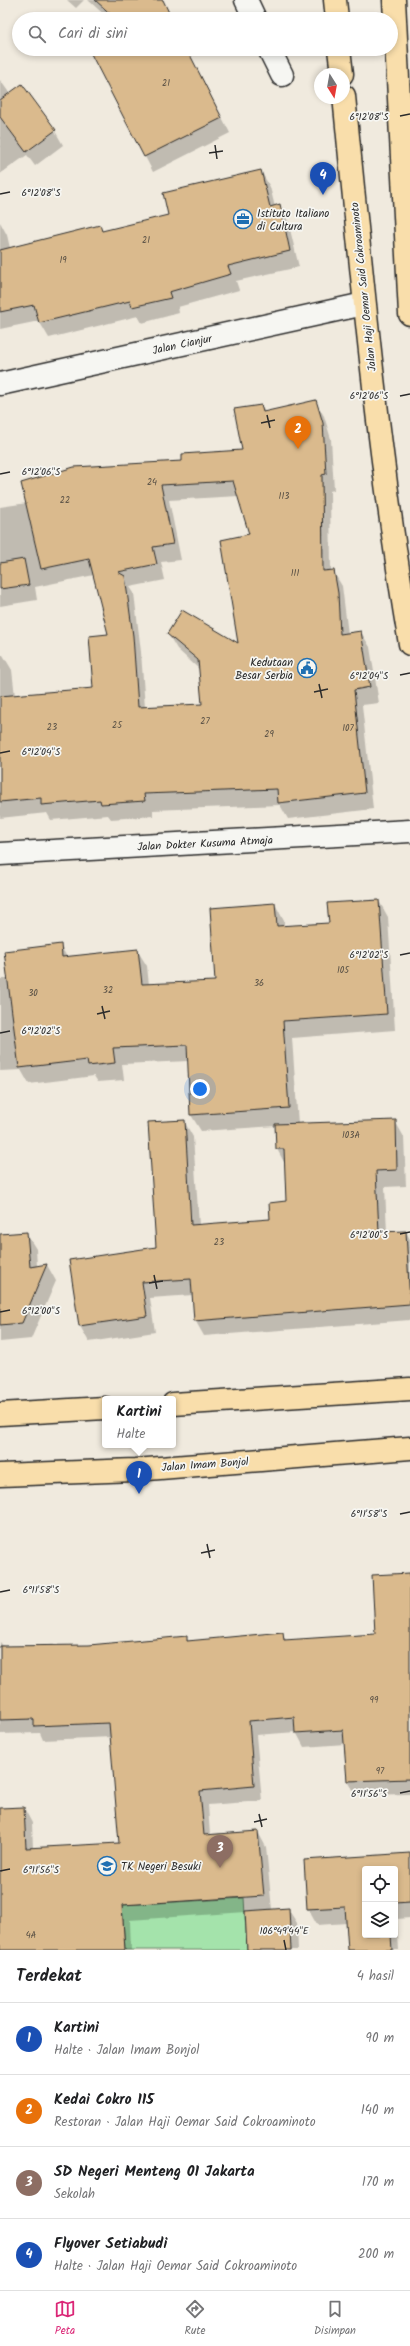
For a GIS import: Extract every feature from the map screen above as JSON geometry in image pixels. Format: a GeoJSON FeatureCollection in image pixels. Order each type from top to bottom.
{"type":"FeatureCollection","features":[{"type":"Feature","properties":{"kind":"main road"},"geometry":{"type":"LineString","coordinates":[[335,0],[336,12]]}},
{"type":"Feature","properties":{"kind":"main road"},"geometry":{"type":"LineString","coordinates":[[394,0],[395,12]]}},
{"type":"Feature","properties":{"kind":"main road"},"geometry":{"type":"LineString","coordinates":[[341,56],[342,68]]}},
{"type":"Feature","properties":{"kind":"main road"},"geometry":{"type":"LineString","coordinates":[[397,56],[410,314]]}},
{"type":"Feature","properties":{"kind":"main road","name":"Jalan Haji Oemar Said Cokroaminoto"},"geometry":{"type":"LineString","coordinates":[[345,104],[364,304],[391,533],[410,644]]}},
{"type":"Feature","properties":{"kind":"main road"},"geometry":{"type":"LineString","coordinates":[[176,1404],[410,1389]]}},
{"type":"Feature","properties":{"kind":"main road"},"geometry":{"type":"LineString","coordinates":[[0,1414],[102,1408]]}},
{"type":"Feature","properties":{"kind":"main road","name":"Jalan Imam Bonjol"},"geometry":{"type":"LineString","coordinates":[[0,1475],[135,1470],[410,1448]]}},
{"type":"Feature","properties":{"kind":"street"},"geometry":{"type":"LineString","coordinates":[[246,0],[252,12]]}},
{"type":"Feature","properties":{"kind":"street"},"geometry":{"type":"LineString","coordinates":[[273,56],[282,75]]}},
{"type":"Feature","properties":{"kind":"street","name":"Jalan Cianjur"},"geometry":{"type":"LineString","coordinates":[[0,384],[364,304]]}},
{"type":"Feature","properties":{"kind":"street","name":"Jalan Dokter Kusuma Atmaja"},"geometry":{"type":"LineString","coordinates":[[0,854],[410,831]]}},
{"type":"Feature","properties":{"kind":"green space"},"geometry":{"type":"Polygon","coordinates":[[[244,1898],[247,1950],[125,1950],[122,1905],[244,1898]]]}},
{"type":"Feature","properties":{"kind":"building"},"geometry":{"type":"Polygon","coordinates":[[[95,0],[163,0],[169,12],[108,12],[95,0]]]}},
{"type":"Feature","properties":{"kind":"building"},"geometry":{"type":"Polygon","coordinates":[[[92,56],[191,56],[222,118],[144,157],[92,56]]]}},
{"type":"Feature","properties":{"kind":"building"},"geometry":{"type":"Polygon","coordinates":[[[22,84],[56,130],[26,152],[0,117],[0,100],[22,84]]]}},
{"type":"Feature","properties":{"kind":"building"},"geometry":{"type":"Polygon","coordinates":[[[261,170],[270,207],[280,204],[290,251],[228,266],[231,274],[169,292],[171,298],[132,307],[130,301],[39,323],[34,305],[0,312],[0,250],[100,225],[102,231],[168,215],[163,193],[261,170]]]}},
{"type":"Feature","properties":{"kind":"building"},"geometry":{"type":"Polygon","coordinates":[[[316,400],[323,423],[326,474],[322,475],[323,571],[334,570],[338,593],[340,634],[361,631],[370,687],[354,690],[365,793],[278,803],[277,789],[144,794],[145,801],[101,804],[100,800],[41,805],[41,798],[0,802],[0,696],[93,688],[89,636],[108,634],[89,559],[41,569],[21,483],[74,467],[182,461],[182,454],[242,450],[234,409],[261,405],[263,412],[316,400]],[[233,481],[161,485],[173,544],[153,547],[157,564],[118,572],[125,576],[133,636],[138,707],[202,704],[198,660],[167,634],[182,610],[238,643],[221,540],[249,534],[233,481]]]}},
{"type":"Feature","properties":{"kind":"building"},"geometry":{"type":"Polygon","coordinates":[[[24,559],[29,585],[0,589],[0,563],[24,559]]]}},
{"type":"Feature","properties":{"kind":"building"},"geometry":{"type":"Polygon","coordinates":[[[379,900],[387,1014],[283,1021],[289,1108],[190,1115],[187,1045],[113,1048],[115,1063],[88,1066],[87,1060],[19,1068],[4,951],[61,944],[62,957],[138,949],[142,984],[215,981],[210,908],[275,903],[277,926],[329,923],[327,903],[379,900]]]}},
{"type":"Feature","properties":{"kind":"building"},"geometry":{"type":"Polygon","coordinates":[[[185,1120],[191,1225],[270,1219],[269,1203],[286,1201],[284,1149],[276,1149],[275,1124],[396,1120],[397,1170],[376,1171],[379,1232],[406,1231],[410,1304],[194,1321],[191,1279],[142,1282],[147,1316],[79,1326],[69,1260],[156,1247],[148,1122],[185,1120]]]}},
{"type":"Feature","properties":{"kind":"building"},"geometry":{"type":"Polygon","coordinates":[[[27,1232],[30,1267],[47,1264],[22,1323],[0,1325],[0,1234],[27,1232]]]}},
{"type":"Feature","properties":{"kind":"building"},"geometry":{"type":"Polygon","coordinates":[[[410,1573],[410,1779],[347,1781],[343,1730],[295,1733],[294,1717],[249,1721],[254,1786],[200,1791],[204,1835],[258,1831],[264,1896],[122,1905],[125,1950],[0,1950],[0,1808],[24,1807],[26,1848],[119,1843],[109,1723],[34,1726],[34,1719],[0,1720],[0,1646],[89,1645],[187,1636],[187,1641],[283,1632],[284,1640],[375,1634],[372,1575],[410,1573]]]}},
{"type":"Feature","properties":{"kind":"building"},"geometry":{"type":"Polygon","coordinates":[[[410,1853],[410,1902],[398,1903],[398,1866],[362,1866],[362,1938],[391,1938],[392,1950],[348,1950],[345,1907],[307,1909],[304,1860],[410,1853]]]}},
{"type":"Feature","properties":{"kind":"building"},"geometry":{"type":"Polygon","coordinates":[[[289,1908],[291,1950],[247,1950],[245,1911],[289,1908]]]}},
{"type":"Feature","properties":{"kind":"place","name":"Flyover Setiabudi"},"geometry":{"type":"Point","coordinates":[323,195]}},
{"type":"Feature","properties":{"kind":"place","name":"Istituto Italiano di Cultura"},"geometry":{"type":"Point","coordinates":[243,219]}},
{"type":"Feature","properties":{"kind":"place","name":"Kedai Cokro 115"},"geometry":{"type":"Point","coordinates":[298,449]}},
{"type":"Feature","properties":{"kind":"place","name":"Kedutaan Besar Serbia"},"geometry":{"type":"Point","coordinates":[307,668]}},
{"type":"Feature","properties":{"kind":"place","name":"Kartini"},"geometry":{"type":"Point","coordinates":[139,1494]}},
{"type":"Feature","properties":{"kind":"place","name":"TK Negeri Besuki"},"geometry":{"type":"Point","coordinates":[107,1866]}},
{"type":"Feature","properties":{"kind":"place","name":"SD Negeri Menteng 01 Jakarta"},"geometry":{"type":"Point","coordinates":[220,1868]}}]}
